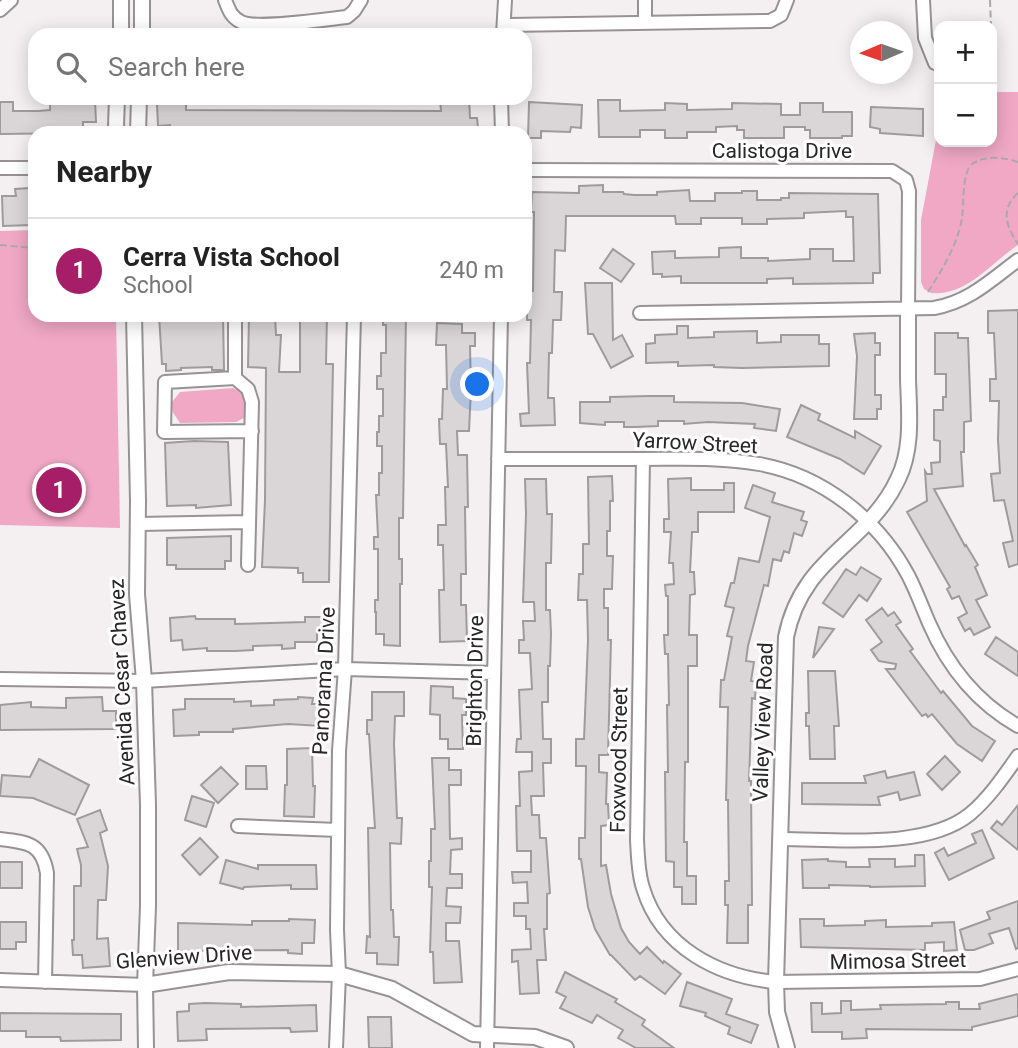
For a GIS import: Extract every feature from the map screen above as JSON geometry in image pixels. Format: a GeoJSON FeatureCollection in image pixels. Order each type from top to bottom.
{"type":"FeatureCollection","features":[{"type":"Feature","properties":{"kind":"street"},"geometry":{"type":"LineString","coordinates":[[121,0],[121,28]]}},
{"type":"Feature","properties":{"kind":"street"},"geometry":{"type":"LineString","coordinates":[[142,0],[142,28]]}},
{"type":"Feature","properties":{"kind":"street"},"geometry":{"type":"LineString","coordinates":[[225,0],[231,15],[243,23],[260,24],[347,17],[357,6]]}},
{"type":"Feature","properties":{"kind":"street"},"geometry":{"type":"LineString","coordinates":[[503,28],[505,0]]}},
{"type":"Feature","properties":{"kind":"street"},"geometry":{"type":"LineString","coordinates":[[645,0],[645,23]]}},
{"type":"Feature","properties":{"kind":"street"},"geometry":{"type":"LineString","coordinates":[[532,29],[771,21],[781,15],[787,0]]}},
{"type":"Feature","properties":{"kind":"street"},"geometry":{"type":"LineString","coordinates":[[923,0],[925,38],[934,60]]}},
{"type":"Feature","properties":{"kind":"street"},"geometry":{"type":"LineString","coordinates":[[116,126],[117,105]]}},
{"type":"Feature","properties":{"kind":"street"},"geometry":{"type":"LineString","coordinates":[[138,126],[139,105]]}},
{"type":"Feature","properties":{"kind":"street"},"geometry":{"type":"LineString","coordinates":[[500,105],[502,126]]}},
{"type":"Feature","properties":{"kind":"street"},"geometry":{"type":"LineString","coordinates":[[0,168],[28,168]]}},
{"type":"Feature","properties":{"kind":"street","name":"Calistoga Drive"},"geometry":{"type":"LineString","coordinates":[[532,170],[892,171],[906,180],[909,191],[908,310]]}},
{"type":"Feature","properties":{"kind":"street"},"geometry":{"type":"LineString","coordinates":[[640,313],[908,310],[940,307],[982,289],[1018,260]]}},
{"type":"Feature","properties":{"kind":"street","name":"Valley View Road"},"geometry":{"type":"LineString","coordinates":[[787,1048],[777,1012],[776,982],[784,666],[789,620],[810,579],[868,521],[893,489],[905,460],[909,432],[908,310]]}},
{"type":"Feature","properties":{"kind":"street","name":"Avenida Cesar Chavez"},"geometry":{"type":"LineString","coordinates":[[134,322],[137,594],[144,681],[148,881],[146,1048]]}},
{"type":"Feature","properties":{"kind":"street"},"geometry":{"type":"LineString","coordinates":[[235,322],[235,379]]}},
{"type":"Feature","properties":{"kind":"street","name":"Panorama Drive"},"geometry":{"type":"LineString","coordinates":[[336,1048],[339,974],[339,751],[345,669],[354,322]]}},
{"type":"Feature","properties":{"kind":"street","name":"Brighton Drive"},"geometry":{"type":"LineString","coordinates":[[487,1042],[501,322]]}},
{"type":"Feature","properties":{"kind":"street"},"geometry":{"type":"LineString","coordinates":[[248,565],[248,522],[252,431],[252,402],[248,389],[235,379],[165,382],[164,432],[252,431]]}},
{"type":"Feature","properties":{"kind":"street","name":"Yarrow Street"},"geometry":{"type":"LineString","coordinates":[[498,459],[691,458],[762,464],[810,481],[844,501],[868,521],[889,545],[902,565],[942,649],[962,681],[987,705],[1018,726]]}},
{"type":"Feature","properties":{"kind":"street","name":"Foxwood Street"},"geometry":{"type":"LineString","coordinates":[[643,459],[637,840],[642,887],[659,921],[699,959],[735,976],[776,982]]}},
{"type":"Feature","properties":{"kind":"street"},"geometry":{"type":"LineString","coordinates":[[138,524],[248,522]]}},
{"type":"Feature","properties":{"kind":"street"},"geometry":{"type":"LineString","coordinates":[[0,679],[144,681],[345,669],[494,673]]}},
{"type":"Feature","properties":{"kind":"street"},"geometry":{"type":"LineString","coordinates":[[781,839],[874,839],[928,834],[955,824],[969,814],[987,797],[1018,756]]}},
{"type":"Feature","properties":{"kind":"street"},"geometry":{"type":"LineString","coordinates":[[239,826],[338,830]]}},
{"type":"Feature","properties":{"kind":"street"},"geometry":{"type":"LineString","coordinates":[[0,839],[28,843],[44,857],[47,873],[45,982]]}},
{"type":"Feature","properties":{"kind":"street","name":"Mimosa Street"},"geometry":{"type":"LineString","coordinates":[[776,982],[980,979],[1018,969]]}},
{"type":"Feature","properties":{"kind":"street","name":"Glenview Drive"},"geometry":{"type":"LineString","coordinates":[[0,980],[145,985],[229,971],[339,974],[392,989],[487,1042],[535,1037],[566,1048]]}},
{"type":"Feature","properties":{"kind":"path"},"geometry":{"type":"LineString","coordinates":[[990,0],[991,21]]}},
{"type":"Feature","properties":{"kind":"path"},"geometry":{"type":"LineString","coordinates":[[928,292],[949,258],[958,234],[965,179],[970,167],[974,163],[990,159],[1005,158],[1018,162]]}},
{"type":"Feature","properties":{"kind":"path"},"geometry":{"type":"LineString","coordinates":[[1018,193],[1009,204],[1006,217],[1009,230],[1018,244]]}},
{"type":"Feature","properties":{"kind":"path"},"geometry":{"type":"LineString","coordinates":[[0,245],[28,247]]}},
{"type":"Feature","properties":{"kind":"shaded area"},"geometry":{"type":"Polygon","coordinates":[[[997,92],[1018,92],[1018,245],[967,284],[944,293],[931,293],[924,289],[921,282],[921,220],[935,147],[997,147],[997,92]]]}},
{"type":"Feature","properties":{"kind":"shaded area"},"geometry":{"type":"Polygon","coordinates":[[[28,230],[28,322],[116,322],[120,528],[0,525],[0,231],[28,230]]]}},
{"type":"Feature","properties":{"kind":"shaded area"},"geometry":{"type":"Polygon","coordinates":[[[233,388],[240,391],[246,399],[244,418],[236,422],[180,423],[172,411],[172,402],[180,392],[233,388]]]}},
{"type":"Feature","properties":{"kind":"building"},"geometry":{"type":"Polygon","coordinates":[[[598,100],[620,100],[620,111],[665,110],[665,103],[687,104],[687,110],[732,109],[732,103],[781,104],[781,115],[800,115],[800,103],[823,103],[823,112],[852,112],[852,136],[810,138],[810,130],[805,130],[805,127],[784,127],[784,138],[744,138],[744,130],[737,130],[737,126],[716,127],[716,132],[687,132],[687,138],[665,138],[665,130],[640,130],[640,137],[599,137],[598,100]]]}},
{"type":"Feature","properties":{"kind":"building"},"geometry":{"type":"Polygon","coordinates":[[[0,102],[13,102],[13,111],[50,110],[50,105],[95,105],[96,122],[83,122],[83,126],[28,126],[28,134],[0,134],[0,102]]]}},
{"type":"Feature","properties":{"kind":"building"},"geometry":{"type":"Polygon","coordinates":[[[532,102],[582,105],[581,128],[571,127],[570,132],[541,131],[541,138],[532,138],[532,126],[528,126],[529,105],[532,102]]]}},
{"type":"Feature","properties":{"kind":"building"},"geometry":{"type":"Polygon","coordinates":[[[157,105],[186,105],[186,110],[441,111],[440,105],[469,105],[470,118],[477,118],[478,126],[158,126],[157,105]]]}},
{"type":"Feature","properties":{"kind":"building"},"geometry":{"type":"Polygon","coordinates":[[[871,107],[923,109],[923,136],[880,133],[880,129],[870,127],[871,107]]]}},
{"type":"Feature","properties":{"kind":"building"},"geometry":{"type":"Polygon","coordinates":[[[603,185],[603,192],[634,195],[689,190],[690,201],[715,201],[715,193],[742,191],[757,191],[757,200],[781,200],[789,198],[789,193],[878,194],[880,273],[873,273],[873,283],[793,284],[793,278],[767,279],[767,283],[681,283],[681,276],[662,277],[662,274],[653,274],[652,252],[675,251],[675,258],[719,257],[719,248],[741,247],[741,258],[768,258],[768,261],[810,259],[810,249],[833,249],[833,261],[854,261],[853,217],[846,217],[846,211],[804,213],[804,218],[767,219],[767,224],[742,224],[742,218],[701,218],[701,224],[676,224],[675,216],[566,216],[565,251],[555,250],[554,292],[562,292],[561,320],[553,320],[552,353],[549,353],[548,398],[554,398],[555,425],[521,426],[520,414],[529,413],[527,363],[530,363],[533,291],[532,192],[579,193],[579,186],[603,185]]]}},
{"type":"Feature","properties":{"kind":"building"},"geometry":{"type":"Polygon","coordinates":[[[28,188],[28,225],[3,226],[2,196],[16,196],[15,189],[28,188]]]}},
{"type":"Feature","properties":{"kind":"building"},"geometry":{"type":"Polygon","coordinates":[[[613,249],[634,264],[621,282],[600,268],[613,249]]]}},
{"type":"Feature","properties":{"kind":"building"},"geometry":{"type":"Polygon","coordinates":[[[585,283],[612,283],[613,340],[622,335],[633,356],[611,368],[593,334],[588,334],[585,283]]]}},
{"type":"Feature","properties":{"kind":"building"},"geometry":{"type":"Polygon","coordinates":[[[1018,310],[1018,564],[1009,567],[1003,543],[1013,541],[1004,500],[994,501],[991,474],[1000,473],[999,401],[990,401],[990,379],[996,379],[994,333],[988,333],[988,311],[1018,310]]]}},
{"type":"Feature","properties":{"kind":"building"},"geometry":{"type":"Polygon","coordinates":[[[159,322],[223,322],[224,370],[212,370],[212,367],[166,371],[166,364],[162,364],[159,322]]]}},
{"type":"Feature","properties":{"kind":"building"},"geometry":{"type":"Polygon","coordinates":[[[249,322],[275,322],[276,335],[281,335],[279,372],[300,372],[300,322],[327,322],[326,364],[333,364],[329,582],[303,582],[303,573],[298,573],[298,568],[262,567],[266,368],[248,367],[249,322]]]}},
{"type":"Feature","properties":{"kind":"building"},"geometry":{"type":"Polygon","coordinates":[[[383,322],[406,322],[403,518],[399,518],[399,559],[402,559],[400,646],[384,645],[384,634],[376,634],[378,549],[374,549],[374,537],[378,537],[376,495],[379,495],[379,473],[382,473],[382,446],[377,446],[377,432],[379,416],[383,416],[383,389],[377,389],[377,376],[381,376],[381,353],[386,353],[386,325],[383,325],[383,322]]]}},
{"type":"Feature","properties":{"kind":"building"},"geometry":{"type":"Polygon","coordinates":[[[437,323],[462,324],[462,333],[475,333],[475,346],[470,346],[469,431],[457,431],[458,455],[467,455],[466,574],[461,574],[461,605],[466,605],[467,641],[440,642],[439,590],[444,590],[443,545],[438,545],[438,525],[446,525],[445,487],[448,487],[446,444],[440,444],[439,419],[442,419],[443,389],[447,389],[446,345],[436,345],[437,323]]]}},
{"type":"Feature","properties":{"kind":"building"},"geometry":{"type":"Polygon","coordinates":[[[677,326],[688,326],[688,338],[714,337],[714,332],[757,331],[757,343],[781,342],[781,335],[819,335],[819,344],[829,344],[829,366],[742,368],[714,365],[678,366],[678,362],[646,363],[646,344],[655,343],[655,335],[677,334],[677,326]]]}},
{"type":"Feature","properties":{"kind":"building"},"geometry":{"type":"Polygon","coordinates":[[[875,333],[875,343],[880,343],[880,355],[875,355],[875,395],[881,395],[881,409],[877,409],[877,419],[854,419],[857,356],[854,334],[875,333]]]}},
{"type":"Feature","properties":{"kind":"building"},"geometry":{"type":"Polygon","coordinates":[[[935,333],[958,333],[958,338],[968,338],[971,421],[964,422],[964,452],[961,452],[963,486],[934,489],[978,565],[975,567],[987,595],[976,600],[990,627],[974,635],[970,628],[965,631],[958,618],[967,613],[959,596],[952,599],[947,589],[950,587],[907,512],[927,501],[925,471],[932,474],[931,463],[940,462],[940,441],[934,440],[934,410],[943,410],[946,374],[935,374],[935,333]]]}},
{"type":"Feature","properties":{"kind":"building"},"geometry":{"type":"Polygon","coordinates":[[[674,396],[674,402],[742,403],[780,409],[776,431],[754,428],[755,424],[684,424],[684,421],[658,421],[658,426],[635,427],[624,427],[624,422],[605,422],[605,425],[580,423],[580,402],[610,402],[610,397],[674,396]]]}},
{"type":"Feature","properties":{"kind":"building"},"geometry":{"type":"Polygon","coordinates":[[[801,405],[820,414],[818,420],[855,438],[855,431],[881,446],[864,474],[840,459],[787,437],[801,405]]]}},
{"type":"Feature","properties":{"kind":"building"},"geometry":{"type":"Polygon","coordinates":[[[228,442],[231,505],[196,508],[196,505],[167,506],[165,443],[228,442]]]}},
{"type":"Feature","properties":{"kind":"building"},"geometry":{"type":"Polygon","coordinates":[[[612,476],[613,501],[610,501],[607,556],[613,556],[612,589],[604,589],[604,608],[608,608],[608,640],[611,640],[608,755],[599,755],[599,772],[607,773],[606,804],[609,825],[601,826],[601,866],[606,865],[621,928],[629,942],[640,954],[647,947],[663,963],[664,961],[681,974],[665,994],[640,976],[635,980],[610,955],[595,929],[579,859],[579,838],[585,838],[586,766],[576,766],[576,739],[584,739],[588,640],[587,600],[578,600],[579,574],[583,574],[583,544],[589,544],[588,477],[612,476]]]}},
{"type":"Feature","properties":{"kind":"building"},"geometry":{"type":"Polygon","coordinates":[[[691,478],[691,490],[724,490],[724,483],[734,483],[734,512],[698,512],[698,532],[692,532],[690,572],[694,572],[695,594],[690,595],[689,635],[697,635],[697,666],[688,666],[688,762],[685,762],[684,842],[687,842],[687,876],[696,876],[696,904],[682,904],[682,887],[674,887],[674,862],[666,861],[665,772],[668,772],[669,705],[668,654],[665,654],[664,635],[668,635],[668,596],[665,585],[674,584],[673,563],[669,563],[671,532],[664,532],[664,519],[669,519],[668,479],[691,478]]]}},
{"type":"Feature","properties":{"kind":"building"},"geometry":{"type":"Polygon","coordinates":[[[525,479],[546,479],[547,514],[552,514],[551,563],[546,563],[546,610],[550,610],[551,634],[550,666],[548,702],[542,702],[543,739],[551,739],[551,763],[543,763],[544,796],[531,796],[532,815],[539,815],[540,838],[546,838],[550,893],[547,894],[547,929],[544,929],[546,960],[537,960],[539,993],[520,994],[518,961],[512,962],[512,950],[531,949],[530,929],[526,929],[526,916],[514,916],[514,903],[528,903],[527,882],[513,883],[512,872],[531,872],[531,851],[517,851],[516,806],[520,806],[519,772],[532,771],[532,752],[516,752],[517,739],[521,739],[519,690],[532,689],[530,653],[519,653],[519,640],[524,640],[523,621],[535,621],[534,602],[523,602],[525,479]]]}},
{"type":"Feature","properties":{"kind":"building"},"geometry":{"type":"Polygon","coordinates":[[[753,485],[775,493],[772,502],[804,512],[801,520],[807,522],[802,536],[794,533],[789,553],[784,551],[781,561],[773,559],[768,586],[764,585],[748,646],[746,661],[754,662],[751,681],[756,682],[755,699],[752,698],[749,781],[752,905],[748,905],[748,943],[727,943],[728,905],[725,905],[725,881],[729,881],[726,800],[728,707],[720,707],[721,680],[724,680],[732,637],[727,636],[734,608],[725,606],[731,583],[734,583],[739,558],[759,562],[770,517],[745,508],[753,485]]]}},
{"type":"Feature","properties":{"kind":"building"},"geometry":{"type":"Polygon","coordinates":[[[231,536],[231,561],[225,561],[225,569],[176,569],[176,565],[167,565],[167,538],[231,536]]]}},
{"type":"Feature","properties":{"kind":"building"},"geometry":{"type":"Polygon","coordinates":[[[861,567],[881,579],[867,601],[859,595],[843,617],[823,603],[846,569],[856,575],[861,567]]]}},
{"type":"Feature","properties":{"kind":"building"},"geometry":{"type":"Polygon","coordinates":[[[882,608],[888,616],[894,612],[901,622],[896,625],[913,649],[910,651],[941,693],[943,691],[972,726],[995,741],[982,761],[957,744],[932,714],[928,717],[926,714],[922,716],[886,669],[895,669],[896,664],[879,661],[871,650],[882,642],[866,620],[882,608]]]}},
{"type":"Feature","properties":{"kind":"building"},"geometry":{"type":"Polygon","coordinates":[[[195,616],[196,619],[235,619],[235,624],[305,622],[305,617],[327,617],[327,631],[317,631],[317,642],[295,642],[295,648],[282,649],[282,645],[253,646],[253,650],[235,651],[207,651],[207,648],[183,650],[182,640],[171,641],[170,618],[195,616]]]}},
{"type":"Feature","properties":{"kind":"building"},"geometry":{"type":"Polygon","coordinates":[[[819,627],[834,629],[813,658],[819,627]]]}},
{"type":"Feature","properties":{"kind":"building"},"geometry":{"type":"Polygon","coordinates":[[[996,637],[1018,652],[1018,676],[985,654],[996,637]]]}},
{"type":"Feature","properties":{"kind":"building"},"geometry":{"type":"Polygon","coordinates":[[[808,671],[835,671],[839,726],[834,726],[835,759],[810,759],[809,726],[806,726],[806,713],[809,713],[808,671]]]}},
{"type":"Feature","properties":{"kind":"building"},"geometry":{"type":"Polygon","coordinates":[[[431,686],[453,687],[453,698],[466,699],[466,715],[462,715],[463,749],[448,749],[448,739],[440,739],[440,715],[430,714],[431,686]]]}},
{"type":"Feature","properties":{"kind":"building"},"geometry":{"type":"Polygon","coordinates":[[[372,692],[404,692],[404,716],[395,716],[394,744],[397,818],[402,818],[401,844],[390,843],[391,910],[394,937],[399,937],[398,965],[377,964],[377,953],[366,953],[367,936],[370,937],[368,828],[375,828],[367,734],[367,720],[372,720],[372,692]]]}},
{"type":"Feature","properties":{"kind":"building"},"geometry":{"type":"Polygon","coordinates":[[[102,697],[103,711],[116,711],[116,729],[0,730],[0,705],[31,702],[31,707],[66,708],[66,698],[102,697]]]}},
{"type":"Feature","properties":{"kind":"building"},"geometry":{"type":"Polygon","coordinates":[[[313,698],[312,704],[322,704],[321,726],[288,724],[233,729],[233,732],[199,732],[199,735],[174,736],[173,710],[185,709],[185,699],[234,699],[234,702],[251,701],[251,706],[274,705],[274,700],[313,698]]]}},
{"type":"Feature","properties":{"kind":"building"},"geometry":{"type":"Polygon","coordinates":[[[312,748],[314,817],[284,816],[287,749],[312,748]]]}},
{"type":"Feature","properties":{"kind":"building"},"geometry":{"type":"Polygon","coordinates":[[[945,756],[960,772],[942,790],[927,774],[945,756]]]}},
{"type":"Feature","properties":{"kind":"building"},"geometry":{"type":"Polygon","coordinates":[[[432,758],[449,758],[449,770],[461,770],[461,785],[449,785],[450,839],[462,838],[462,849],[451,850],[450,874],[462,874],[462,888],[447,888],[446,906],[461,907],[460,923],[446,923],[446,941],[459,941],[462,982],[434,983],[433,952],[430,952],[432,887],[429,887],[431,829],[435,829],[432,758]]]}},
{"type":"Feature","properties":{"kind":"building"},"geometry":{"type":"Polygon","coordinates":[[[39,759],[89,785],[75,815],[33,798],[0,796],[2,775],[30,777],[39,759]]]}},
{"type":"Feature","properties":{"kind":"building"},"geometry":{"type":"Polygon","coordinates":[[[246,766],[266,766],[267,789],[246,789],[246,766]]]}},
{"type":"Feature","properties":{"kind":"building"},"geometry":{"type":"Polygon","coordinates":[[[221,767],[238,784],[218,803],[201,785],[221,767]]]}},
{"type":"Feature","properties":{"kind":"building"},"geometry":{"type":"Polygon","coordinates":[[[885,771],[887,778],[914,772],[920,795],[900,800],[898,792],[878,797],[880,805],[802,804],[802,783],[866,783],[864,776],[885,771]]]}},
{"type":"Feature","properties":{"kind":"building"},"geometry":{"type":"Polygon","coordinates":[[[192,796],[214,803],[206,827],[185,820],[192,796]]]}},
{"type":"Feature","properties":{"kind":"building"},"geometry":{"type":"Polygon","coordinates":[[[1018,805],[1018,850],[991,828],[997,821],[1002,825],[1018,805]]]}},
{"type":"Feature","properties":{"kind":"building"},"geometry":{"type":"Polygon","coordinates":[[[100,810],[107,830],[100,833],[108,866],[106,900],[98,900],[97,939],[108,938],[110,966],[83,968],[82,955],[73,955],[74,886],[81,886],[81,865],[77,849],[88,847],[77,819],[100,810]]]}},
{"type":"Feature","properties":{"kind":"building"},"geometry":{"type":"Polygon","coordinates":[[[982,830],[994,858],[949,880],[935,853],[944,848],[948,856],[976,843],[972,834],[982,830]]]}},
{"type":"Feature","properties":{"kind":"building"},"geometry":{"type":"Polygon","coordinates":[[[200,838],[218,857],[200,875],[182,855],[200,838]]]}},
{"type":"Feature","properties":{"kind":"building"},"geometry":{"type":"Polygon","coordinates":[[[915,855],[924,855],[925,886],[829,885],[829,888],[803,888],[802,860],[828,859],[846,862],[846,867],[870,867],[869,859],[895,859],[895,867],[915,866],[915,855]]]}},
{"type":"Feature","properties":{"kind":"building"},"geometry":{"type":"Polygon","coordinates":[[[226,860],[258,869],[258,865],[316,865],[317,889],[291,889],[291,885],[243,889],[220,883],[226,860]]]}},
{"type":"Feature","properties":{"kind":"building"},"geometry":{"type":"Polygon","coordinates":[[[0,862],[22,862],[22,888],[0,888],[0,862]]]}},
{"type":"Feature","properties":{"kind":"building"},"geometry":{"type":"Polygon","coordinates":[[[1018,901],[1018,948],[1016,949],[1009,928],[989,934],[993,943],[974,950],[965,950],[960,930],[990,919],[987,912],[1018,901]]]}},
{"type":"Feature","properties":{"kind":"building"},"geometry":{"type":"Polygon","coordinates":[[[800,919],[824,919],[824,926],[865,925],[865,921],[886,920],[886,927],[932,926],[932,923],[954,922],[957,950],[944,951],[944,942],[925,943],[925,950],[801,947],[800,919]]]}},
{"type":"Feature","properties":{"kind":"building"},"geometry":{"type":"Polygon","coordinates":[[[315,920],[314,943],[302,943],[302,954],[288,953],[288,950],[178,951],[178,923],[252,925],[252,921],[315,920]]]}},
{"type":"Feature","properties":{"kind":"building"},"geometry":{"type":"Polygon","coordinates":[[[0,922],[26,922],[26,942],[16,942],[16,949],[0,949],[0,922]]]}},
{"type":"Feature","properties":{"kind":"building"},"geometry":{"type":"Polygon","coordinates":[[[565,972],[617,999],[615,1002],[645,1020],[642,1025],[674,1048],[636,1048],[618,1038],[623,1030],[597,1015],[592,1023],[560,1008],[566,997],[556,992],[565,972]]]}},
{"type":"Feature","properties":{"kind":"building"},"geometry":{"type":"Polygon","coordinates":[[[687,982],[732,999],[726,1014],[758,1025],[751,1043],[728,1034],[730,1027],[705,1016],[706,1013],[680,1006],[687,982]]]}},
{"type":"Feature","properties":{"kind":"building"},"geometry":{"type":"Polygon","coordinates":[[[1018,994],[1018,1016],[972,1027],[972,1030],[866,1029],[867,1038],[842,1039],[842,1032],[812,1032],[811,1003],[822,1003],[822,1014],[841,1013],[841,1001],[851,1001],[851,1010],[881,1009],[880,1005],[946,1002],[959,1002],[959,1009],[980,1009],[979,1004],[1018,994]]]}},
{"type":"Feature","properties":{"kind":"building"},"geometry":{"type":"Polygon","coordinates":[[[189,1004],[241,1004],[241,1007],[316,1005],[317,1031],[291,1032],[290,1028],[206,1029],[207,1040],[178,1041],[177,1012],[189,1011],[189,1004]]]}},
{"type":"Feature","properties":{"kind":"building"},"geometry":{"type":"Polygon","coordinates":[[[0,1013],[121,1014],[121,1040],[61,1041],[60,1037],[26,1037],[26,1031],[0,1031],[0,1013]]]}},
{"type":"Feature","properties":{"kind":"building"},"geometry":{"type":"Polygon","coordinates":[[[368,1017],[391,1017],[392,1048],[369,1048],[368,1017]]]}},
{"type":"Feature","properties":{"kind":"place","name":"Cerra Vista School"},"geometry":{"type":"Point","coordinates":[59,490]}}]}
